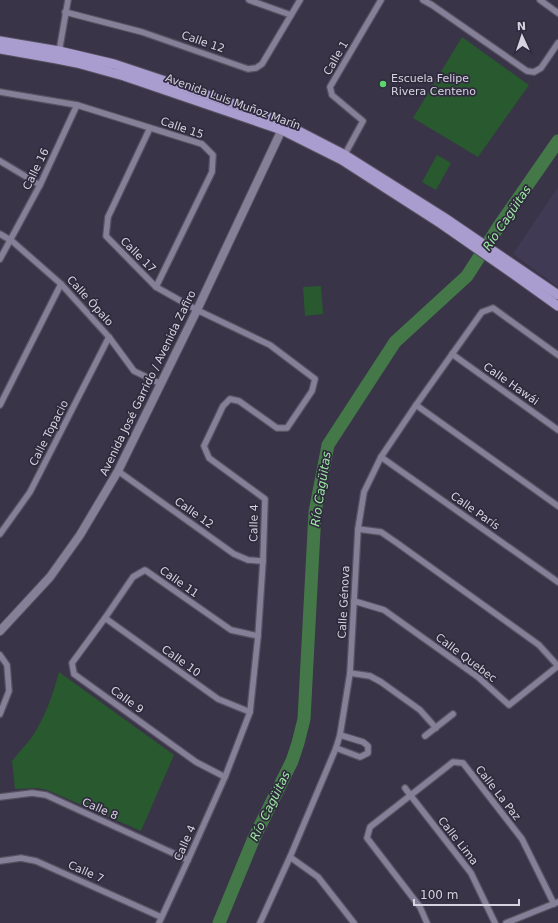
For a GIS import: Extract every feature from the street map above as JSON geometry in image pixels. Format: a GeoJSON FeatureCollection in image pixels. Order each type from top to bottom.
{"type":"FeatureCollection","features":[{"type":"Feature","properties":{"kind":"main road","name":"Avenida Luis Muñoz Marín"},"geometry":{"type":"LineString","coordinates":[[0,41],[58,55],[77,63],[124,76],[283,127],[344,157],[442,220],[512,268],[558,296]]}},
{"type":"Feature","properties":{"kind":"main road","name":"Avenida Luis Muñoz Marín"},"geometry":{"type":"LineString","coordinates":[[0,49],[58,55]]}},
{"type":"Feature","properties":{"kind":"main road","name":"Avenida Luis Muñoz Marín"},"geometry":{"type":"LineString","coordinates":[[512,268],[558,306]]}},
{"type":"Feature","properties":{"kind":"street"},"geometry":{"type":"LineString","coordinates":[[58,55],[68,0]]}},
{"type":"Feature","properties":{"kind":"street"},"geometry":{"type":"LineString","coordinates":[[249,0],[291,15]]}},
{"type":"Feature","properties":{"kind":"street","name":"Calle 12"},"geometry":{"type":"LineString","coordinates":[[65,12],[142,32],[248,69],[256,68],[262,64],[300,0]]}},
{"type":"Feature","properties":{"kind":"street","name":"Calle 1"},"geometry":{"type":"LineString","coordinates":[[344,157],[363,121],[332,95],[330,87],[381,0]]}},
{"type":"Feature","properties":{"kind":"street"},"geometry":{"type":"LineString","coordinates":[[423,0],[527,71],[534,72],[541,68],[558,44]]}},
{"type":"Feature","properties":{"kind":"street"},"geometry":{"type":"LineString","coordinates":[[540,0],[558,13]]}},
{"type":"Feature","properties":{"kind":"street","name":"Calle 15"},"geometry":{"type":"LineString","coordinates":[[0,92],[77,105],[202,144],[214,155],[212,172],[156,287]]}},
{"type":"Feature","properties":{"kind":"street","name":"Calle 16"},"geometry":{"type":"LineString","coordinates":[[0,259],[40,185],[77,105]]}},
{"type":"Feature","properties":{"kind":"street","name":"Avenida José Garrido / Avenida Zafiro"},"geometry":{"type":"LineString","coordinates":[[0,631],[50,577],[80,535],[118,471],[197,310],[283,127]]}},
{"type":"Feature","properties":{"kind":"street","name":"Calle 17"},"geometry":{"type":"LineString","coordinates":[[150,128],[108,217],[106,236],[156,287],[197,310]]}},
{"type":"Feature","properties":{"kind":"street"},"geometry":{"type":"LineString","coordinates":[[0,161],[40,185]]}},
{"type":"Feature","properties":{"kind":"street","name":"Calle Ópalo"},"geometry":{"type":"LineString","coordinates":[[0,234],[10,240],[61,284],[109,337],[134,371],[161,384]]}},
{"type":"Feature","properties":{"kind":"street"},"geometry":{"type":"LineString","coordinates":[[0,405],[61,284]]}},
{"type":"Feature","properties":{"kind":"street","name":"Calle Génova"},"geometry":{"type":"LineString","coordinates":[[260,923],[290,857],[336,748],[340,734],[350,673],[358,529],[364,492],[380,457],[482,312],[493,308],[558,354]]}},
{"type":"Feature","properties":{"kind":"street","name":"Calle 4"},"geometry":{"type":"LineString","coordinates":[[160,920],[225,777],[250,712],[258,636],[265,499],[209,458],[204,446],[223,406],[230,399],[239,400],[277,428],[287,428],[312,391],[315,379],[270,345],[197,310]]}},
{"type":"Feature","properties":{"kind":"street","name":"Calle Topacio"},"geometry":{"type":"LineString","coordinates":[[0,534],[30,492],[109,337]]}},
{"type":"Feature","properties":{"kind":"street","name":"Calle Hawái"},"geometry":{"type":"LineString","coordinates":[[452,354],[558,430]]}},
{"type":"Feature","properties":{"kind":"street"},"geometry":{"type":"LineString","coordinates":[[416,405],[558,506]]}},
{"type":"Feature","properties":{"kind":"street","name":"Calle París"},"geometry":{"type":"LineString","coordinates":[[380,457],[558,582]]}},
{"type":"Feature","properties":{"kind":"street","name":"Calle 12"},"geometry":{"type":"LineString","coordinates":[[118,471],[234,554],[248,560],[263,561]]}},
{"type":"Feature","properties":{"kind":"street","name":"Calle Quebec"},"geometry":{"type":"LineString","coordinates":[[354,601],[384,610],[478,677],[509,705],[558,666],[538,645],[381,532],[358,529]]}},
{"type":"Feature","properties":{"kind":"street","name":"Calle 11"},"geometry":{"type":"LineString","coordinates":[[105,618],[133,577],[144,570],[231,630],[258,636]]}},
{"type":"Feature","properties":{"kind":"street","name":"Calle 10"},"geometry":{"type":"LineString","coordinates":[[105,618],[218,699],[250,712]]}},
{"type":"Feature","properties":{"kind":"street","name":"Calle 9"},"geometry":{"type":"LineString","coordinates":[[105,618],[72,663],[74,674],[196,762],[225,777]]}},
{"type":"Feature","properties":{"kind":"street"},"geometry":{"type":"LineString","coordinates":[[0,655],[7,665],[9,691],[0,714]]}},
{"type":"Feature","properties":{"kind":"street"},"geometry":{"type":"LineString","coordinates":[[350,673],[370,676],[381,682],[420,710],[436,728]]}},
{"type":"Feature","properties":{"kind":"street"},"geometry":{"type":"LineString","coordinates":[[425,736],[453,714]]}},
{"type":"Feature","properties":{"kind":"street"},"geometry":{"type":"LineString","coordinates":[[336,748],[360,757],[368,753],[368,746],[363,742],[340,734]]}},
{"type":"Feature","properties":{"kind":"street","name":"Calle La Paz"},"geometry":{"type":"LineString","coordinates":[[427,923],[420,908],[367,838],[370,827],[453,762],[463,763],[522,839],[556,903]]}},
{"type":"Feature","properties":{"kind":"street","name":"Calle Lima"},"geometry":{"type":"LineString","coordinates":[[405,788],[471,873],[495,923]]}},
{"type":"Feature","properties":{"kind":"street","name":"Calle 8"},"geometry":{"type":"LineString","coordinates":[[0,797],[32,793],[46,795],[188,860]]}},
{"type":"Feature","properties":{"kind":"street"},"geometry":{"type":"LineString","coordinates":[[290,857],[318,877],[354,923]]}},
{"type":"Feature","properties":{"kind":"street","name":"Calle 7"},"geometry":{"type":"LineString","coordinates":[[0,861],[22,858],[36,861],[160,920]]}},
{"type":"Feature","properties":{"kind":"street"},"geometry":{"type":"LineString","coordinates":[[506,923],[556,903]]}},
{"type":"Feature","properties":{"kind":"shaded area"},"geometry":{"type":"Polygon","coordinates":[[[558,187],[558,287],[513,254],[558,187]]]}},
{"type":"Feature","properties":{"kind":"green space"},"geometry":{"type":"Polygon","coordinates":[[[462,37],[529,85],[478,157],[413,118],[462,37]]]}},
{"type":"Feature","properties":{"kind":"green space"},"geometry":{"type":"Polygon","coordinates":[[[437,155],[451,163],[436,190],[422,182],[437,155]]]}},
{"type":"Feature","properties":{"kind":"green space"},"geometry":{"type":"Polygon","coordinates":[[[321,286],[323,314],[305,316],[303,287],[321,286]]]}},
{"type":"Feature","properties":{"kind":"green space"},"geometry":{"type":"Polygon","coordinates":[[[59,672],[174,755],[141,831],[47,790],[37,788],[15,789],[12,761],[32,737],[41,722],[59,672]]]}},
{"type":"Feature","properties":{"kind":"waterway","name":"Río Cagüitas"},"geometry":{"type":"LineString","coordinates":[[219,923],[254,838],[292,761],[304,719],[315,512],[328,445],[395,342],[467,276],[499,226],[558,141]]}},
{"type":"Feature","properties":{"kind":"place","name":"Escuela Felipe Rivera Centeno"},"geometry":{"type":"Point","coordinates":[383,84]}}]}
